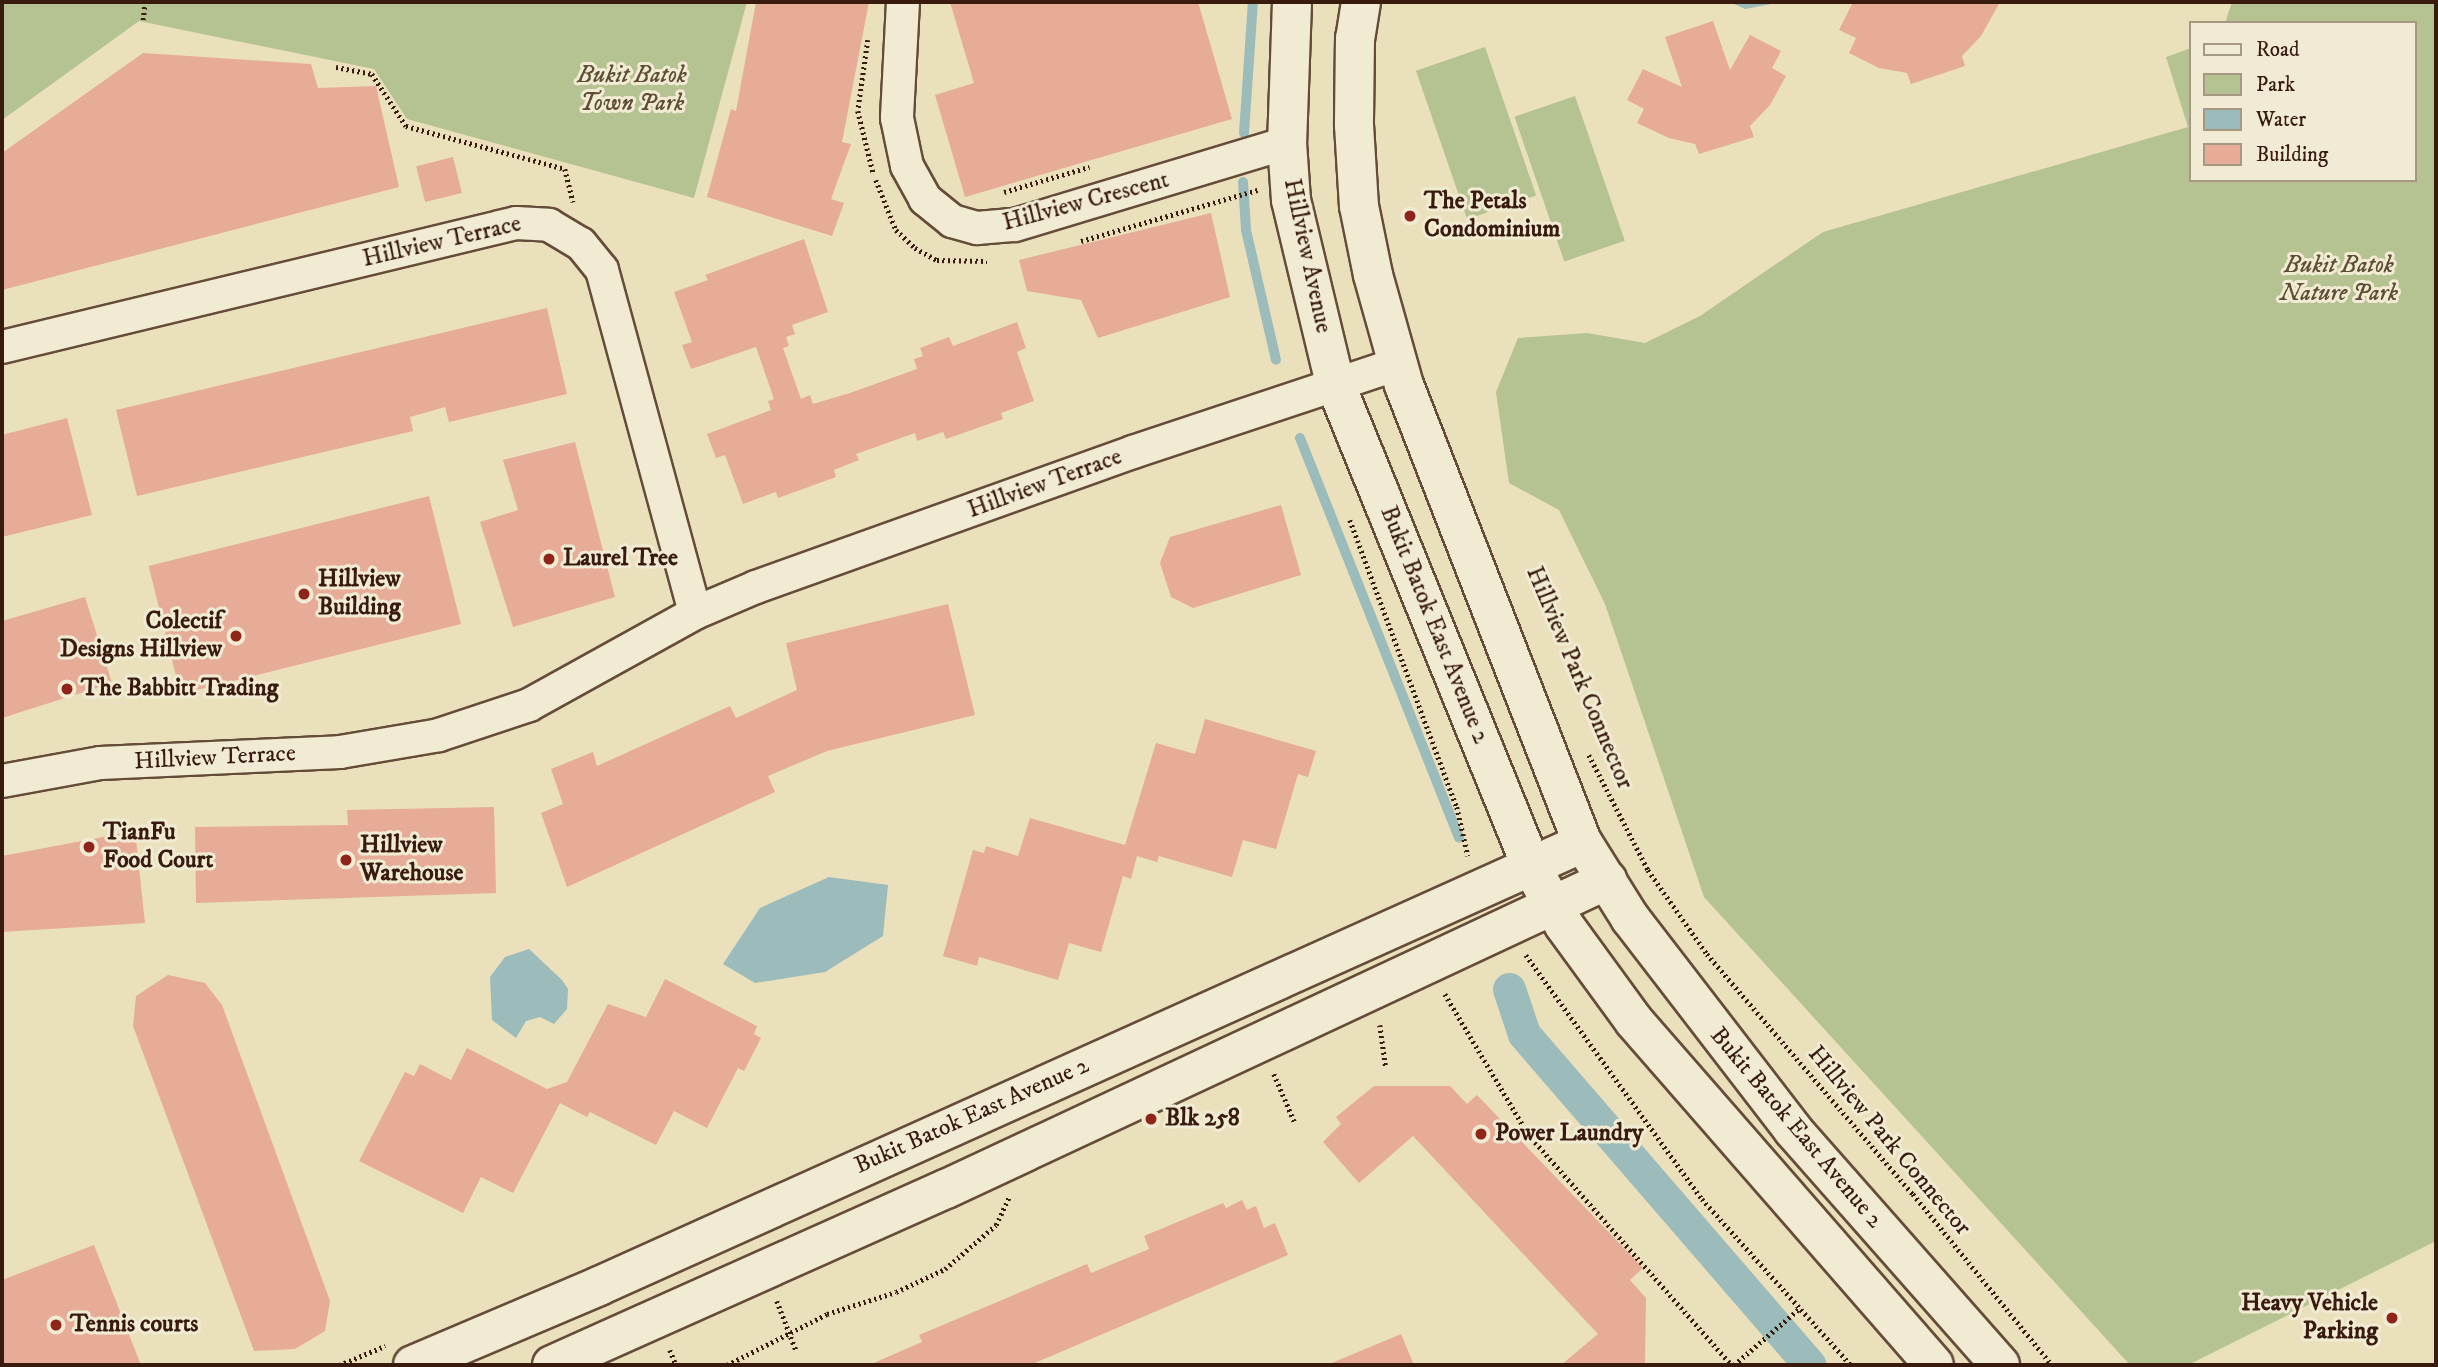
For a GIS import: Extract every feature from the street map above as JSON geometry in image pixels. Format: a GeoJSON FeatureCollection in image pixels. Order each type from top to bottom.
{"type":"FeatureCollection","features":[{"type":"Feature","properties":{"kind":"street","name":"Hillview Crescent"},"geometry":{"type":"LineString","coordinates":[[903,2],[897,118],[907,166],[925,199],[952,221],[977,228],[1015,225],[1287,144]]}},
{"type":"Feature","properties":{"kind":"street","name":"Hillview Avenue"},"geometry":{"type":"LineString","coordinates":[[1292,2],[1287,144],[1291,200],[1303,263],[1335,383]]}},
{"type":"Feature","properties":{"kind":"street"},"geometry":{"type":"LineString","coordinates":[[1361,2],[1354,50],[1359,206],[1397,364]]}},
{"type":"Feature","properties":{"kind":"street","name":"Hillview Terrace"},"geometry":{"type":"LineString","coordinates":[[2,347],[516,223],[549,225],[585,248],[602,270],[695,613]]}},
{"type":"Feature","properties":{"kind":"street","name":"Hillview Terrace"},"geometry":{"type":"LineString","coordinates":[[2,782],[100,763],[340,751],[439,734],[529,705],[695,613],[1335,383],[1397,364]]}},
{"type":"Feature","properties":{"kind":"street","name":"Bukit Batok East Avenue 2"},"geometry":{"type":"LineString","coordinates":[[1397,364],[1583,843],[1686,995],[1793,1130],[2000,1365]]}},
{"type":"Feature","properties":{"kind":"street","name":"Bukit Batok East Avenue 2"},"geometry":{"type":"LineString","coordinates":[[1335,383],[1532,868],[1553,907],[1634,1021],[1934,1365]]}},
{"type":"Feature","properties":{"kind":"street","name":"Bukit Batok East Avenue 2"},"geometry":{"type":"LineString","coordinates":[[402,1354],[1532,868],[1583,843]]}},
{"type":"Feature","properties":{"kind":"street"},"geometry":{"type":"LineString","coordinates":[[552,1365],[946,1189],[1606,880]]}},
{"type":"Feature","properties":{"kind":"path"},"geometry":{"type":"LineString","coordinates":[[143,20],[145,2]]}},
{"type":"Feature","properties":{"kind":"path"},"geometry":{"type":"LineString","coordinates":[[870,32],[858,111],[874,176],[896,230],[937,260],[991,260]]}},
{"type":"Feature","properties":{"kind":"path"},"geometry":{"type":"LineString","coordinates":[[335,67],[372,74],[406,126],[565,169],[585,248]]}},
{"type":"Feature","properties":{"kind":"path"},"geometry":{"type":"LineString","coordinates":[[992,196],[1091,166]]}},
{"type":"Feature","properties":{"kind":"path"},"geometry":{"type":"LineString","coordinates":[[1077,242],[1261,189]]}},
{"type":"Feature","properties":{"kind":"path"},"geometry":{"type":"LineString","coordinates":[[1349,515],[1465,832],[1470,855],[1458,861]]}},
{"type":"Feature","properties":{"kind":"path","name":"Hillview Park Connector"},"geometry":{"type":"LineString","coordinates":[[1584,746],[1648,870],[1707,954],[1913,1194],[2052,1365]]}},
{"type":"Feature","properties":{"kind":"path"},"geometry":{"type":"LineString","coordinates":[[1525,954],[1702,1199],[1852,1365]]}},
{"type":"Feature","properties":{"kind":"path"},"geometry":{"type":"LineString","coordinates":[[1443,990],[1528,1134],[1733,1365],[1800,1308]]}},
{"type":"Feature","properties":{"kind":"path"},"geometry":{"type":"LineString","coordinates":[[1379,1019],[1386,1068]]}},
{"type":"Feature","properties":{"kind":"path"},"geometry":{"type":"LineString","coordinates":[[1260,1041],[1295,1123]]}},
{"type":"Feature","properties":{"kind":"path"},"geometry":{"type":"LineString","coordinates":[[726,1365],[789,1332],[945,1269],[996,1225],[1011,1194]]}},
{"type":"Feature","properties":{"kind":"path"},"geometry":{"type":"LineString","coordinates":[[777,1301],[796,1350]]}},
{"type":"Feature","properties":{"kind":"path"},"geometry":{"type":"LineString","coordinates":[[669,1348],[676,1365]]}},
{"type":"Feature","properties":{"kind":"path"},"geometry":{"type":"LineString","coordinates":[[340,1365],[402,1354]]}},
{"type":"Feature","properties":{"kind":"green space","name":"Bukit Batok Town Park"},"geometry":{"type":"Polygon","coordinates":[[[2,2],[747,2],[694,198],[407,119],[374,69],[139,21],[2,120],[2,2]]]}},
{"type":"Feature","properties":{"kind":"green space","name":"Bukit Batok Nature Park"},"geometry":{"type":"Polygon","coordinates":[[[2232,2],[2436,2],[2436,1241],[2188,1365],[2130,1365],[1704,897],[1605,604],[1559,510],[1509,483],[1496,392],[1518,338],[1587,333],[1645,343],[1700,316],[1823,232],[2188,127],[2166,57],[2190,48],[2190,182],[2417,182],[2417,21],[2226,21],[2232,2]]]}},
{"type":"Feature","properties":{"kind":"green space"},"geometry":{"type":"Polygon","coordinates":[[[1485,47],[1536,195],[1467,219],[1416,71],[1485,47]]]}},
{"type":"Feature","properties":{"kind":"green space"},"geometry":{"type":"Polygon","coordinates":[[[1575,96],[1625,241],[1564,262],[1514,117],[1575,96]]]}},
{"type":"Feature","properties":{"kind":"water"},"geometry":{"type":"Polygon","coordinates":[[[1730,2],[1781,2],[1745,9],[1730,2]]]}},
{"type":"Feature","properties":{"kind":"water"},"geometry":{"type":"Polygon","coordinates":[[[829,877],[888,885],[883,936],[825,972],[755,983],[723,964],[760,908],[829,877]]]}},
{"type":"Feature","properties":{"kind":"water"},"geometry":{"type":"Polygon","coordinates":[[[529,949],[568,989],[567,1009],[554,1024],[540,1017],[526,1021],[516,1038],[492,1020],[490,977],[505,957],[529,949]]]}},
{"type":"Feature","properties":{"kind":"building"},"geometry":{"type":"Polygon","coordinates":[[[756,2],[869,2],[842,142],[851,144],[831,199],[844,203],[832,236],[707,197],[731,109],[736,111],[756,2]]]}},
{"type":"Feature","properties":{"kind":"building"},"geometry":{"type":"Polygon","coordinates":[[[950,2],[1198,2],[1232,119],[965,197],[935,95],[974,83],[950,2]]]}},
{"type":"Feature","properties":{"kind":"building"},"geometry":{"type":"Polygon","coordinates":[[[1853,2],[2000,2],[1981,36],[1962,56],[1965,66],[1911,84],[1907,73],[1879,68],[1849,53],[1856,38],[1839,30],[1853,2]]]}},
{"type":"Feature","properties":{"kind":"building"},"geometry":{"type":"Polygon","coordinates":[[[1713,21],[1730,70],[1750,35],[1781,51],[1772,68],[1786,76],[1770,105],[1750,126],[1754,137],[1699,154],[1695,144],[1669,138],[1637,123],[1644,109],[1627,100],[1643,69],[1682,87],[1665,37],[1713,21]]]}},
{"type":"Feature","properties":{"kind":"building"},"geometry":{"type":"Polygon","coordinates":[[[143,53],[311,64],[318,88],[376,86],[399,187],[2,290],[2,153],[143,53]]]}},
{"type":"Feature","properties":{"kind":"building"},"geometry":{"type":"Polygon","coordinates":[[[453,157],[462,193],[425,202],[416,166],[453,157]]]}},
{"type":"Feature","properties":{"kind":"building"},"geometry":{"type":"Polygon","coordinates":[[[1211,213],[1230,297],[1098,338],[1081,300],[1027,291],[1019,260],[1211,213]]]}},
{"type":"Feature","properties":{"kind":"building"},"geometry":{"type":"Polygon","coordinates":[[[804,239],[828,312],[792,325],[795,334],[786,337],[789,346],[783,348],[801,399],[810,395],[813,404],[850,393],[917,369],[914,359],[923,356],[920,348],[949,337],[953,346],[1017,322],[1026,348],[1017,352],[1034,401],[1001,413],[1003,419],[946,439],[943,432],[917,441],[915,433],[856,454],[859,460],[834,470],[836,477],[778,498],[776,492],[743,504],[725,455],[716,458],[707,434],[771,410],[768,401],[774,399],[756,347],[691,369],[682,345],[692,342],[674,292],[708,280],[705,275],[804,239]]]}},
{"type":"Feature","properties":{"kind":"building"},"geometry":{"type":"Polygon","coordinates":[[[547,308],[567,394],[449,422],[445,407],[410,417],[413,431],[137,496],[116,410],[547,308]]]}},
{"type":"Feature","properties":{"kind":"building"},"geometry":{"type":"Polygon","coordinates":[[[67,418],[92,515],[2,537],[2,435],[67,418]]]}},
{"type":"Feature","properties":{"kind":"building","name":"Laurel Tree"},"geometry":{"type":"Polygon","coordinates":[[[575,442],[615,597],[513,627],[480,522],[518,510],[503,460],[575,442]]]}},
{"type":"Feature","properties":{"kind":"building","name":"Hillview Building"},"geometry":{"type":"Polygon","coordinates":[[[429,496],[461,624],[181,694],[149,566],[429,496]]]}},
{"type":"Feature","properties":{"kind":"building"},"geometry":{"type":"Polygon","coordinates":[[[1281,505],[1301,575],[1193,608],[1171,597],[1160,563],[1170,537],[1281,505]]]}},
{"type":"Feature","properties":{"kind":"building"},"geometry":{"type":"Polygon","coordinates":[[[85,597],[112,683],[2,718],[2,621],[85,597]]]}},
{"type":"Feature","properties":{"kind":"building"},"geometry":{"type":"Polygon","coordinates":[[[948,604],[975,715],[827,751],[768,776],[775,792],[567,887],[541,813],[563,804],[551,769],[593,752],[597,766],[730,706],[736,718],[797,690],[786,643],[948,604]]]}},
{"type":"Feature","properties":{"kind":"building"},"geometry":{"type":"Polygon","coordinates":[[[1205,719],[1316,751],[1308,777],[1298,774],[1276,849],[1243,840],[1232,877],[1159,856],[1157,862],[1137,856],[1131,879],[1123,876],[1101,952],[1069,943],[1058,980],[979,957],[977,966],[943,956],[973,850],[984,853],[986,846],[1018,856],[1030,818],[1125,845],[1156,743],[1195,754],[1205,719]]]}},
{"type":"Feature","properties":{"kind":"building","name":"Hillview Warehouse"},"geometry":{"type":"Polygon","coordinates":[[[494,807],[496,893],[196,903],[195,827],[348,825],[347,810],[494,807]]]}},
{"type":"Feature","properties":{"kind":"building"},"geometry":{"type":"Polygon","coordinates":[[[135,831],[145,923],[2,932],[2,856],[135,831]]]}},
{"type":"Feature","properties":{"kind":"building"},"geometry":{"type":"Polygon","coordinates":[[[168,975],[205,983],[222,1005],[330,1301],[325,1331],[295,1349],[254,1351],[133,1026],[136,996],[168,975]]]}},
{"type":"Feature","properties":{"kind":"building"},"geometry":{"type":"Polygon","coordinates":[[[665,979],[757,1026],[754,1034],[761,1038],[744,1071],[738,1068],[707,1128],[674,1111],[656,1145],[590,1112],[587,1117],[560,1103],[513,1193],[481,1177],[463,1213],[359,1161],[405,1072],[414,1076],[420,1064],[451,1080],[467,1048],[547,1089],[567,1082],[608,1004],[646,1017],[665,979]]]}},
{"type":"Feature","properties":{"kind":"building"},"geometry":{"type":"Polygon","coordinates":[[[1374,1086],[1450,1086],[1467,1104],[1477,1095],[1643,1268],[1630,1280],[1646,1298],[1645,1365],[1561,1365],[1598,1334],[1413,1136],[1359,1183],[1323,1142],[1341,1124],[1336,1117],[1374,1086]]]}},
{"type":"Feature","properties":{"kind":"building"},"geometry":{"type":"Polygon","coordinates":[[[1242,1200],[1247,1210],[1256,1206],[1264,1228],[1275,1223],[1288,1255],[1030,1365],[869,1365],[922,1342],[919,1335],[1087,1264],[1091,1273],[1149,1249],[1144,1236],[1223,1203],[1226,1208],[1242,1200]]]}},
{"type":"Feature","properties":{"kind":"building","name":"Tennis courts"},"geometry":{"type":"Polygon","coordinates":[[[94,1245],[141,1365],[2,1365],[2,1280],[94,1245]]]}},
{"type":"Feature","properties":{"kind":"building"},"geometry":{"type":"Polygon","coordinates":[[[1401,1334],[1414,1365],[1327,1365],[1401,1334]]]}},
{"type":"Feature","properties":{"kind":"waterway"},"geometry":{"type":"LineString","coordinates":[[1244,133],[1253,2]]}},
{"type":"Feature","properties":{"kind":"waterway"},"geometry":{"type":"LineString","coordinates":[[1243,182],[1246,230],[1276,360]]}},
{"type":"Feature","properties":{"kind":"waterway"},"geometry":{"type":"LineString","coordinates":[[1300,438],[1459,837]]}},
{"type":"Feature","properties":{"kind":"waterway"},"geometry":{"type":"LineString","coordinates":[[1509,989],[1524,1034],[1810,1365]]}},
{"type":"Feature","properties":{"kind":"place","name":"The Petals Condominium"},"geometry":{"type":"Point","coordinates":[1410,216]}},
{"type":"Feature","properties":{"kind":"place","name":"Laurel Tree"},"geometry":{"type":"Point","coordinates":[549,559]}},
{"type":"Feature","properties":{"kind":"place","name":"Hillview Building"},"geometry":{"type":"Point","coordinates":[304,594]}},
{"type":"Feature","properties":{"kind":"place","name":"Colectif Designs Hillview"},"geometry":{"type":"Point","coordinates":[236,636]}},
{"type":"Feature","properties":{"kind":"place","name":"The Babbitt Trading"},"geometry":{"type":"Point","coordinates":[67,689]}},
{"type":"Feature","properties":{"kind":"place","name":"TianFu Food Court"},"geometry":{"type":"Point","coordinates":[89,847]}},
{"type":"Feature","properties":{"kind":"place","name":"Hillview Warehouse"},"geometry":{"type":"Point","coordinates":[346,860]}},
{"type":"Feature","properties":{"kind":"place","name":"Blk 258"},"geometry":{"type":"Point","coordinates":[1151,1119]}},
{"type":"Feature","properties":{"kind":"place","name":"Power Laundry"},"geometry":{"type":"Point","coordinates":[1481,1134]}},
{"type":"Feature","properties":{"kind":"place","name":"Heavy Vehicle Parking"},"geometry":{"type":"Point","coordinates":[2392,1318]}},
{"type":"Feature","properties":{"kind":"place","name":"Tennis courts"},"geometry":{"type":"Point","coordinates":[56,1325]}}]}
